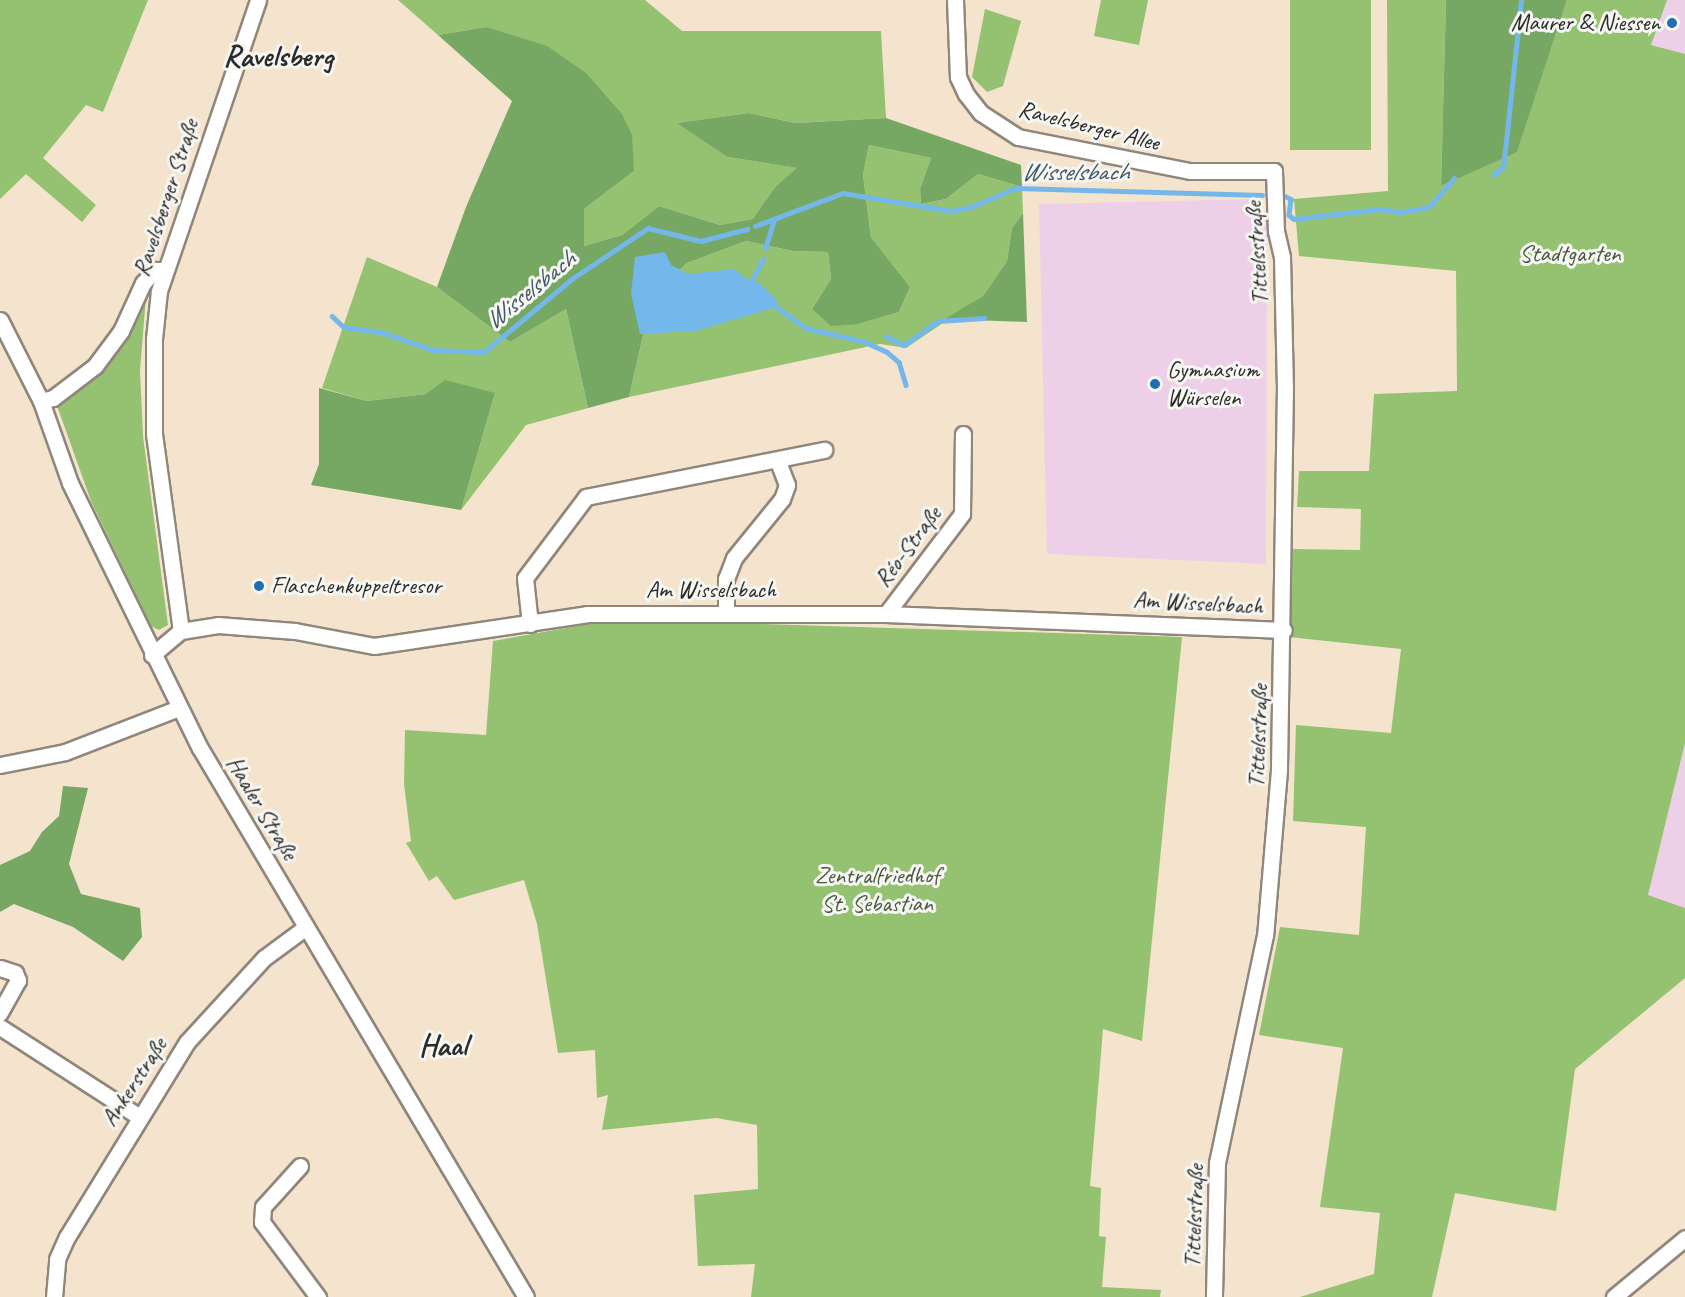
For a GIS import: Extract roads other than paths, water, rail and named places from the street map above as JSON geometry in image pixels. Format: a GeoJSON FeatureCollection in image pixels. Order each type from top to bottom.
{"type":"FeatureCollection","features":[{"type":"Feature","properties":{"kind":"street","name":"Ravelsberger Straße"},"geometry":{"type":"LineString","coordinates":[[181,631],[154,434],[154,339],[164,270],[258,0]]}},
{"type":"Feature","properties":{"kind":"street","name":"Ravelsberger Allee"},"geometry":{"type":"LineString","coordinates":[[955,0],[958,76],[981,113],[1010,133],[1109,158],[1190,171],[1274,171]]}},
{"type":"Feature","properties":{"kind":"street","name":"Tittelsstraße"},"geometry":{"type":"LineString","coordinates":[[1214,1297],[1217,1163],[1265,935],[1276,833],[1284,630],[1284,321],[1274,171]]}},
{"type":"Feature","properties":{"kind":"street"},"geometry":{"type":"LineString","coordinates":[[41,401],[52,398],[96,366],[121,331],[143,283],[155,270],[164,270]]}},
{"type":"Feature","properties":{"kind":"street","name":"Haaler Straße"},"geometry":{"type":"LineString","coordinates":[[0,320],[41,401],[70,483],[179,708],[526,1297]]}},
{"type":"Feature","properties":{"kind":"street","name":"Réo-Straße"},"geometry":{"type":"LineString","coordinates":[[886,614],[962,514],[963,434]]}},
{"type":"Feature","properties":{"kind":"street"},"geometry":{"type":"LineString","coordinates":[[530,624],[525,578],[586,497],[778,462],[824,450]]}},
{"type":"Feature","properties":{"kind":"street"},"geometry":{"type":"LineString","coordinates":[[726,612],[726,579],[734,558],[782,499],[787,485],[778,462]]}},
{"type":"Feature","properties":{"kind":"street","name":"Am Wisselsbach"},"geometry":{"type":"LineString","coordinates":[[181,631],[218,625],[295,631],[374,646],[587,614],[726,612],[886,614],[1284,630]]}},
{"type":"Feature","properties":{"kind":"street"},"geometry":{"type":"LineString","coordinates":[[152,655],[181,631]]}},
{"type":"Feature","properties":{"kind":"street"},"geometry":{"type":"LineString","coordinates":[[0,765],[65,752],[179,708]]}},
{"type":"Feature","properties":{"kind":"street","name":"Ankerstraße"},"geometry":{"type":"LineString","coordinates":[[54,1297],[57,1259],[67,1237],[138,1116],[208,1015],[264,958],[306,927]]}},
{"type":"Feature","properties":{"kind":"street"},"geometry":{"type":"LineString","coordinates":[[0,968],[15,973],[18,980],[0,1012]]}},
{"type":"Feature","properties":{"kind":"street"},"geometry":{"type":"LineString","coordinates":[[0,1026],[138,1116]]}},
{"type":"Feature","properties":{"kind":"street"},"geometry":{"type":"LineString","coordinates":[[300,1166],[263,1207],[262,1222],[318,1297]]}},
{"type":"Feature","properties":{"kind":"street"},"geometry":{"type":"LineString","coordinates":[[1614,1297],[1685,1238]]}},
{"type":"Feature","properties":{"kind":"water"},"geometry":{"type":"Polygon","coordinates":[[[665,252],[671,265],[688,274],[734,269],[751,282],[760,283],[778,302],[777,307],[696,331],[640,334],[631,294],[635,257],[665,252]]]}},
{"type":"Feature","properties":{"kind":"waterway","name":"Wisselsbach"},"geometry":{"type":"LineString","coordinates":[[1493,175],[1503,167],[1521,0]]}},
{"type":"Feature","properties":{"kind":"waterway","name":"Wisselsbach"},"geometry":{"type":"LineString","coordinates":[[1285,196],[1291,199],[1289,215],[1294,219],[1381,209],[1401,212],[1429,207],[1454,178]]}},
{"type":"Feature","properties":{"kind":"waterway","name":"Wisselsbach"},"geometry":{"type":"LineString","coordinates":[[755,226],[843,193],[952,211],[971,207],[1015,188],[1262,195]]}},
{"type":"Feature","properties":{"kind":"waterway"},"geometry":{"type":"LineString","coordinates":[[765,249],[774,219]]}},
{"type":"Feature","properties":{"kind":"waterway","name":"Wisselsbach"},"geometry":{"type":"LineString","coordinates":[[332,316],[344,327],[381,332],[433,350],[484,352],[573,278],[648,228],[701,241],[747,229]]}},
{"type":"Feature","properties":{"kind":"waterway"},"geometry":{"type":"LineString","coordinates":[[755,287],[751,282],[763,259]]}},
{"type":"Feature","properties":{"kind":"waterway"},"geometry":{"type":"LineString","coordinates":[[774,305],[806,328],[865,342],[887,352],[899,362],[906,385]]}},
{"type":"Feature","properties":{"kind":"waterway"},"geometry":{"type":"LineString","coordinates":[[886,336],[904,345],[938,321],[984,318]]}},
{"type":"Feature","properties":{"kind":"place","name":"Maurer & Niessen"},"geometry":{"type":"Point","coordinates":[1672,23]}},
{"type":"Feature","properties":{"kind":"place","name":"Gymnasium Würselen"},"geometry":{"type":"Point","coordinates":[1155,384]}},
{"type":"Feature","properties":{"kind":"place","name":"Flaschenkuppeltresor"},"geometry":{"type":"Point","coordinates":[259,586]}},
{"type":"Feature","properties":{"kind":"district","name":"Ravelsberg"},"geometry":{"type":"Point","coordinates":[278,56]}},
{"type":"Feature","properties":{"kind":"district","name":"Haal"},"geometry":{"type":"Point","coordinates":[443,1045]}},
{"type":"Feature","properties":{"kind":"park label","name":"Stadtgarten"},"geometry":{"type":"Point","coordinates":[1570,254]}},
{"type":"Feature","properties":{"kind":"park label","name":"Zentralfriedhof St. Sebastian"},"geometry":{"type":"Point","coordinates":[877,890]}}]}
